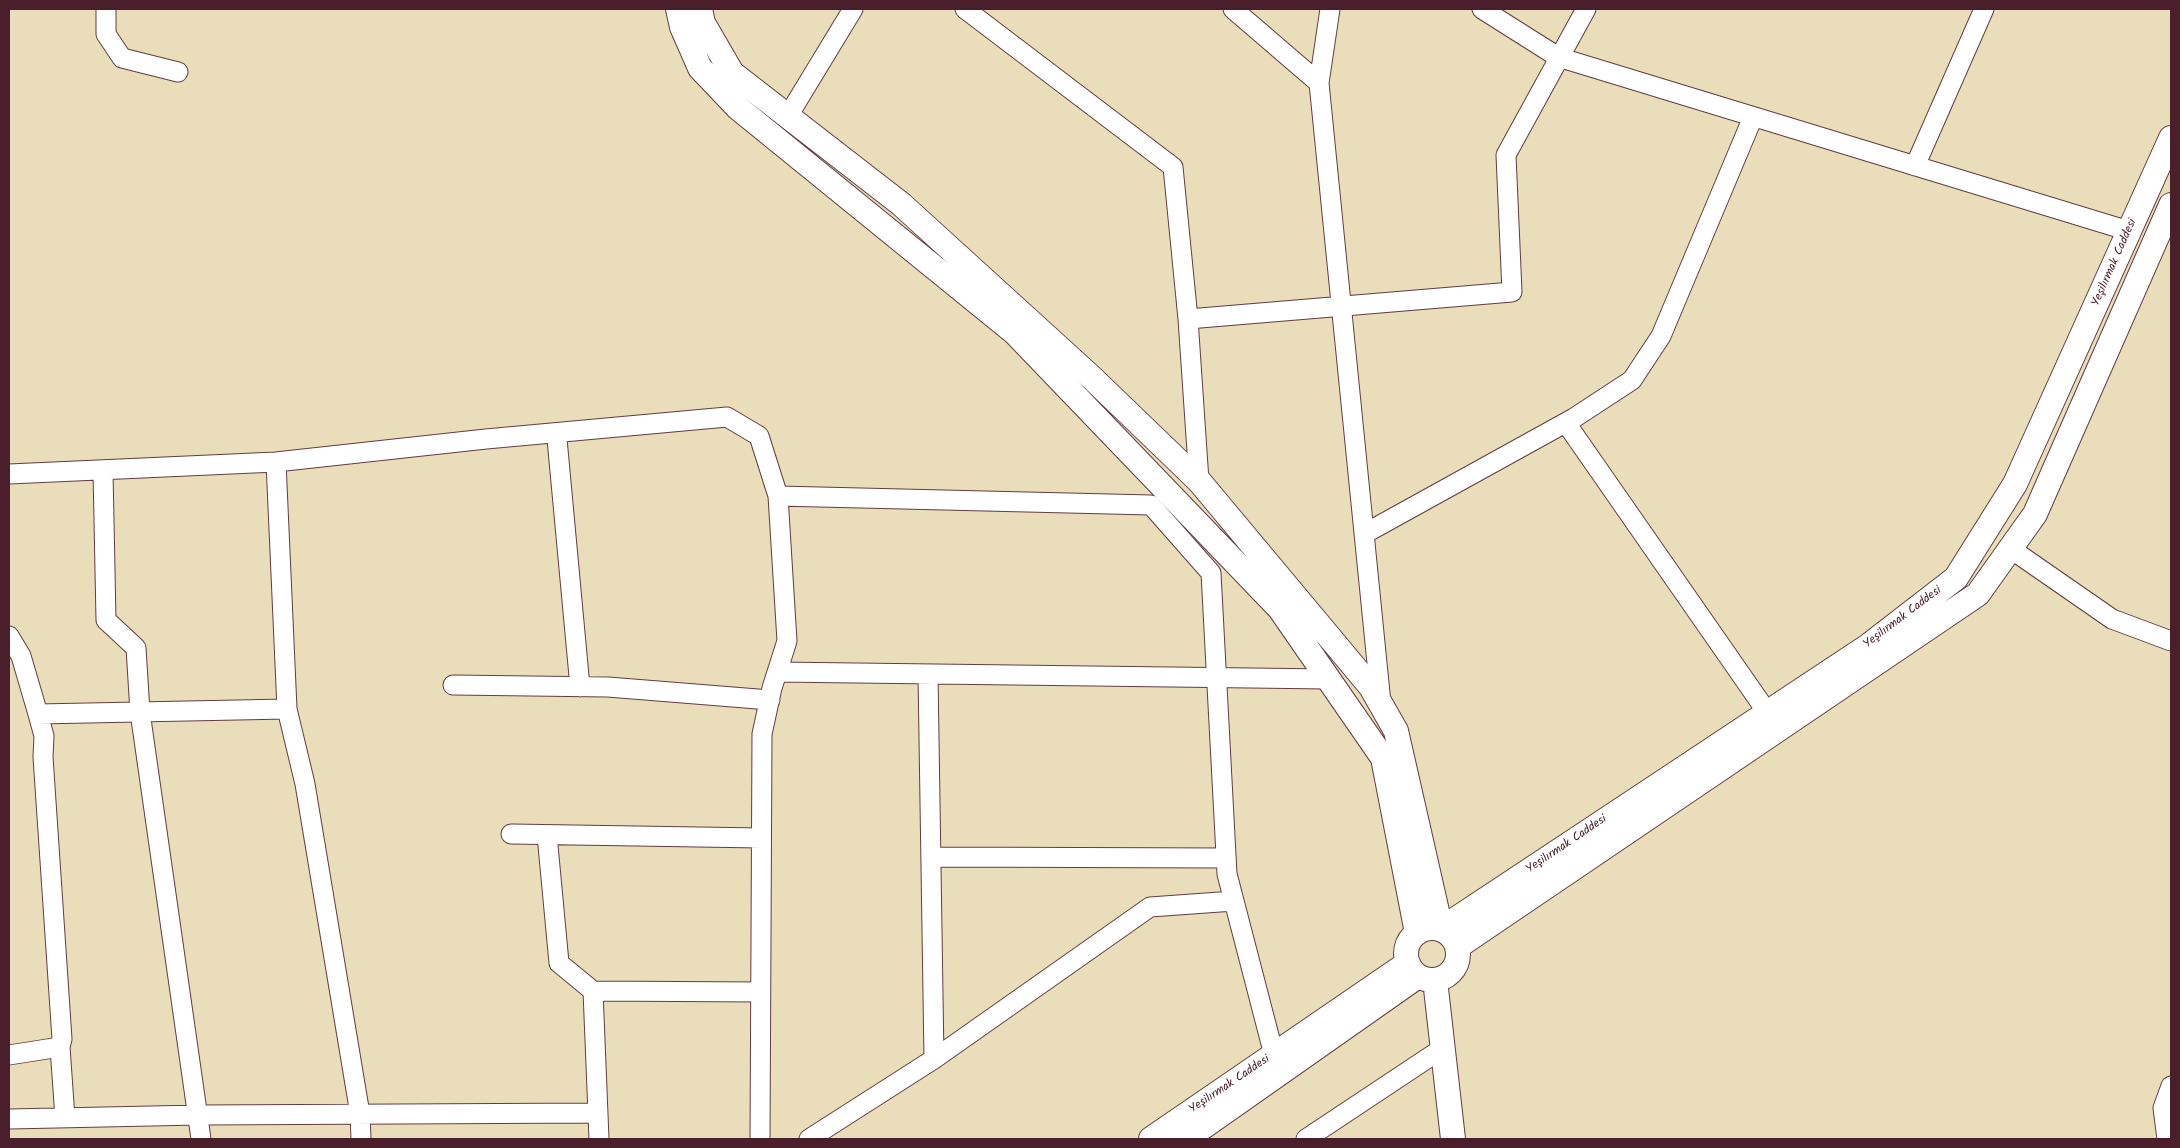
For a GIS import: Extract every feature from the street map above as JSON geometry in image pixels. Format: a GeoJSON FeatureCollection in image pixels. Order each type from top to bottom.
{"type":"FeatureCollection","features":[{"type":"Feature","properties":{"kind":"main road"},"geometry":{"type":"LineString","coordinates":[[678,9],[682,27],[700,68],[738,108],[1015,334],[1280,609],[1383,758],[1416,933]]}},
{"type":"Feature","properties":{"kind":"main road"},"geometry":{"type":"LineString","coordinates":[[700,9],[703,22],[732,73],[901,204],[1090,376],[1199,481],[1371,687],[1396,731],[1441,929],[1453,939],[1457,947],[1458,956],[1451,972],[1444,978],[1420,973]]}},
{"type":"Feature","properties":{"kind":"main road","name":"Yeşilırmak Caddesi"},"geometry":{"type":"LineString","coordinates":[[1441,929],[1868,646],[1956,578],[2015,484],[2171,138]]}},
{"type":"Feature","properties":{"kind":"main road","name":"Yeşilırmak Caddesi"},"geometry":{"type":"LineString","coordinates":[[1457,947],[1978,594],[2035,514],[2171,205]]}},
{"type":"Feature","properties":{"kind":"main road"},"geometry":{"type":"LineString","coordinates":[[1441,929],[1424,929],[1416,933],[1407,947],[1420,973],[1443,1048],[1453,1139]]}},
{"type":"Feature","properties":{"kind":"main road","name":"Yeşilırmak Caddesi"},"geometry":{"type":"LineString","coordinates":[[1151,1139],[1274,1055],[1420,973]]}},
{"type":"Feature","properties":{"kind":"main road","name":"Yeşilırmak Caddesi"},"geometry":{"type":"LineString","coordinates":[[1186,1139],[1420,973]]}},
{"type":"Feature","properties":{"kind":"street"},"geometry":{"type":"LineString","coordinates":[[106,9],[106,34],[122,58],[178,72]]}},
{"type":"Feature","properties":{"kind":"street"},"geometry":{"type":"LineString","coordinates":[[788,116],[853,9]]}},
{"type":"Feature","properties":{"kind":"street"},"geometry":{"type":"LineString","coordinates":[[965,9],[1173,167],[1188,319],[1199,481]]}},
{"type":"Feature","properties":{"kind":"street"},"geometry":{"type":"LineString","coordinates":[[1233,9],[1319,83]]}},
{"type":"Feature","properties":{"kind":"street"},"geometry":{"type":"LineString","coordinates":[[1330,9],[1319,83],[1381,704]]}},
{"type":"Feature","properties":{"kind":"street"},"geometry":{"type":"LineString","coordinates":[[1482,9],[1558,57],[2129,231]]}},
{"type":"Feature","properties":{"kind":"street"},"geometry":{"type":"LineString","coordinates":[[1188,319],[1512,292],[1506,155],[1586,9]]}},
{"type":"Feature","properties":{"kind":"street"},"geometry":{"type":"LineString","coordinates":[[1915,166],[1984,9]]}},
{"type":"Feature","properties":{"kind":"street"},"geometry":{"type":"LineString","coordinates":[[1364,534],[1566,423],[1632,380],[1661,336],[1754,117]]}},
{"type":"Feature","properties":{"kind":"street"},"geometry":{"type":"LineString","coordinates":[[9,474],[276,462],[486,439],[727,417],[759,436],[778,496],[787,641],[777,672],[762,734],[760,1139]]}},
{"type":"Feature","properties":{"kind":"street"},"geometry":{"type":"LineString","coordinates":[[1566,423],[1767,712]]}},
{"type":"Feature","properties":{"kind":"street"},"geometry":{"type":"LineString","coordinates":[[557,439],[580,687]]}},
{"type":"Feature","properties":{"kind":"street"},"geometry":{"type":"LineString","coordinates":[[276,462],[287,709],[305,784],[360,1114],[361,1139]]}},
{"type":"Feature","properties":{"kind":"street"},"geometry":{"type":"LineString","coordinates":[[103,471],[106,620],[136,648],[140,712],[201,1139]]}},
{"type":"Feature","properties":{"kind":"street"},"geometry":{"type":"LineString","coordinates":[[778,496],[1151,506],[1211,573],[1228,874],[1274,1055]]}},
{"type":"Feature","properties":{"kind":"street"},"geometry":{"type":"LineString","coordinates":[[2011,548],[2112,619],[2171,641]]}},
{"type":"Feature","properties":{"kind":"street"},"geometry":{"type":"LineString","coordinates":[[9,636],[21,656],[44,736],[43,756],[62,1039],[60,1047],[65,1118]]}},
{"type":"Feature","properties":{"kind":"street"},"geometry":{"type":"LineString","coordinates":[[777,672],[1329,679]]}},
{"type":"Feature","properties":{"kind":"street"},"geometry":{"type":"LineString","coordinates":[[928,674],[934,1060]]}},
{"type":"Feature","properties":{"kind":"street"},"geometry":{"type":"LineString","coordinates":[[453,685],[580,687],[770,700]]}},
{"type":"Feature","properties":{"kind":"street"},"geometry":{"type":"LineString","coordinates":[[38,714],[287,709]]}},
{"type":"Feature","properties":{"kind":"street"},"geometry":{"type":"LineString","coordinates":[[511,834],[761,838]]}},
{"type":"Feature","properties":{"kind":"street"},"geometry":{"type":"LineString","coordinates":[[547,835],[559,964],[594,991],[760,992]]}},
{"type":"Feature","properties":{"kind":"street"},"geometry":{"type":"LineString","coordinates":[[931,857],[1226,858]]}},
{"type":"Feature","properties":{"kind":"street"},"geometry":{"type":"LineString","coordinates":[[809,1139],[934,1060],[1150,907],[1234,901]]}},
{"type":"Feature","properties":{"kind":"street"},"geometry":{"type":"LineString","coordinates":[[594,991],[599,1139]]}},
{"type":"Feature","properties":{"kind":"street"},"geometry":{"type":"LineString","coordinates":[[9,1054],[60,1047]]}},
{"type":"Feature","properties":{"kind":"street"},"geometry":{"type":"LineString","coordinates":[[1306,1139],[1443,1048]]}},
{"type":"Feature","properties":{"kind":"street"},"geometry":{"type":"LineString","coordinates":[[2167,1139],[2163,1108],[2171,1086]]}},
{"type":"Feature","properties":{"kind":"street"},"geometry":{"type":"LineString","coordinates":[[9,1119],[198,1115],[598,1113]]}}]}
